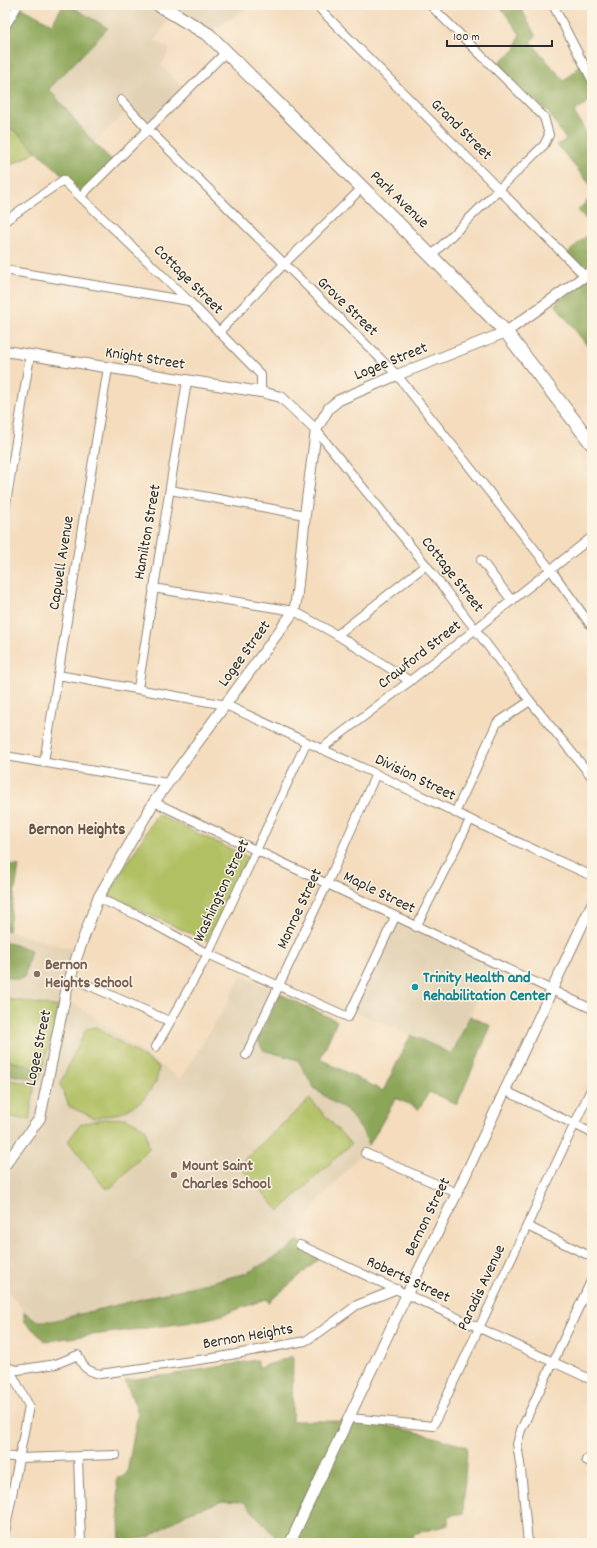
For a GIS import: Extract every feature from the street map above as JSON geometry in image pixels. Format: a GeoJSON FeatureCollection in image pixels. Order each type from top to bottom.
{"type":"FeatureCollection","features":[{"type":"Feature","properties":{"kind":"main road","name":"Park Avenue"},"geometry":{"type":"LineString","coordinates":[[159,5],[210,35],[506,332],[592,444]]}},
{"type":"Feature","properties":{"kind":"street"},"geometry":{"type":"LineString","coordinates":[[5,27],[18,5]]}},
{"type":"Feature","properties":{"kind":"street","name":"Grand Street"},"geometry":{"type":"LineString","coordinates":[[316,5],[499,188],[589,273]]}},
{"type":"Feature","properties":{"kind":"street"},"geometry":{"type":"LineString","coordinates":[[430,5],[544,117],[549,135],[544,145],[431,256]]}},
{"type":"Feature","properties":{"kind":"street"},"geometry":{"type":"LineString","coordinates":[[553,5],[592,80]]}},
{"type":"Feature","properties":{"kind":"street"},"geometry":{"type":"LineString","coordinates":[[81,196],[226,52]]}},
{"type":"Feature","properties":{"kind":"street","name":"Grove Street"},"geometry":{"type":"LineString","coordinates":[[121,100],[149,130],[397,375],[550,570],[592,628]]}},
{"type":"Feature","properties":{"kind":"street","name":"Cottage Street"},"geometry":{"type":"LineString","coordinates":[[5,221],[63,180],[188,301],[261,375],[261,392]]}},
{"type":"Feature","properties":{"kind":"street"},"geometry":{"type":"LineString","coordinates":[[219,332],[284,264],[362,188]]}},
{"type":"Feature","properties":{"kind":"street"},"geometry":{"type":"LineString","coordinates":[[5,270],[188,301]]}},
{"type":"Feature","properties":{"kind":"street","name":"Logee Street"},"geometry":{"type":"LineString","coordinates":[[5,1165],[40,1118],[70,977],[98,898],[154,802],[294,611],[316,430],[329,408],[339,400],[397,375],[506,332],[589,273]]}},
{"type":"Feature","properties":{"kind":"street","name":"Knight Street"},"geometry":{"type":"LineString","coordinates":[[5,351],[261,392],[281,397]]}},
{"type":"Feature","properties":{"kind":"street"},"geometry":{"type":"LineString","coordinates":[[5,509],[30,356]]}},
{"type":"Feature","properties":{"kind":"street","name":"Capwell Avenue"},"geometry":{"type":"LineString","coordinates":[[44,762],[108,368]]}},
{"type":"Feature","properties":{"kind":"street","name":"Hamilton Street"},"geometry":{"type":"LineString","coordinates":[[138,688],[187,381]]}},
{"type":"Feature","properties":{"kind":"street","name":"Cottage Street"},"geometry":{"type":"LineString","coordinates":[[281,397],[316,430],[426,565],[530,701],[592,777]]}},
{"type":"Feature","properties":{"kind":"street"},"geometry":{"type":"LineString","coordinates":[[170,490],[305,515]]}},
{"type":"Feature","properties":{"kind":"street","name":"Crawford Street"},"geometry":{"type":"LineString","coordinates":[[321,749],[410,681],[592,537]]}},
{"type":"Feature","properties":{"kind":"street"},"geometry":{"type":"LineString","coordinates":[[481,560],[512,601]]}},
{"type":"Feature","properties":{"kind":"street"},"geometry":{"type":"LineString","coordinates":[[337,635],[426,565]]}},
{"type":"Feature","properties":{"kind":"street"},"geometry":{"type":"LineString","coordinates":[[153,588],[294,611],[337,635],[410,681]]}},
{"type":"Feature","properties":{"kind":"street","name":"Division Street"},"geometry":{"type":"LineString","coordinates":[[58,675],[138,688],[226,705],[592,876]]}},
{"type":"Feature","properties":{"kind":"street"},"geometry":{"type":"LineString","coordinates":[[455,813],[497,723],[530,701]]}},
{"type":"Feature","properties":{"kind":"street","name":"Washington Street"},"geometry":{"type":"LineString","coordinates":[[156,1047],[169,1021],[208,954],[257,852],[306,743]]}},
{"type":"Feature","properties":{"kind":"street"},"geometry":{"type":"LineString","coordinates":[[5,756],[167,783]]}},
{"type":"Feature","properties":{"kind":"street","name":"Monroe Street"},"geometry":{"type":"LineString","coordinates":[[246,1055],[280,986],[376,774]]}},
{"type":"Feature","properties":{"kind":"street","name":"Maple Street"},"geometry":{"type":"LineString","coordinates":[[154,802],[592,1009]]}},
{"type":"Feature","properties":{"kind":"street"},"geometry":{"type":"LineString","coordinates":[[416,927],[470,820]]}},
{"type":"Feature","properties":{"kind":"street"},"geometry":{"type":"LineString","coordinates":[[98,898],[139,916],[208,954],[348,1017],[395,917]]}},
{"type":"Feature","properties":{"kind":"street","name":"Bernon Street"},"geometry":{"type":"LineString","coordinates":[[290,1543],[407,1294],[457,1193],[592,904]]}},
{"type":"Feature","properties":{"kind":"street"},"geometry":{"type":"LineString","coordinates":[[70,977],[169,1021]]}},
{"type":"Feature","properties":{"kind":"street","name":"Paradis Avenue"},"geometry":{"type":"LineString","coordinates":[[350,1418],[433,1426],[592,1087]]}},
{"type":"Feature","properties":{"kind":"street"},"geometry":{"type":"LineString","coordinates":[[504,1090],[592,1133]]}},
{"type":"Feature","properties":{"kind":"street"},"geometry":{"type":"LineString","coordinates":[[365,1153],[457,1193]]}},
{"type":"Feature","properties":{"kind":"street"},"geometry":{"type":"LineString","coordinates":[[527,1226],[592,1257]]}},
{"type":"Feature","properties":{"kind":"street","name":"Roberts Street"},"geometry":{"type":"LineString","coordinates":[[300,1244],[592,1380]]}},
{"type":"Feature","properties":{"kind":"street"},"geometry":{"type":"LineString","coordinates":[[528,1543],[517,1444],[521,1430],[592,1279]]}},
{"type":"Feature","properties":{"kind":"street","name":"Bernon Heights"},"geometry":{"type":"LineString","coordinates":[[6,1365],[18,1370],[56,1364],[78,1355],[82,1366],[91,1372],[100,1374],[220,1357],[304,1341],[320,1332],[357,1305],[397,1289]]}},
{"type":"Feature","properties":{"kind":"street"},"geometry":{"type":"LineString","coordinates":[[5,1532],[30,1406],[6,1365]]}},
{"type":"Feature","properties":{"kind":"street"},"geometry":{"type":"LineString","coordinates":[[5,1456],[19,1458],[116,1455]]}},
{"type":"Feature","properties":{"kind":"street"},"geometry":{"type":"LineString","coordinates":[[78,1457],[81,1543]]}},
{"type":"Feature","properties":{"kind":"shaded area"},"geometry":{"type":"Polygon","coordinates":[[[252,5],[212,31],[174,10],[155,41],[170,49],[161,66],[190,92],[147,134],[125,113],[94,143],[49,89],[108,28],[71,6],[252,5]]]}},
{"type":"Feature","properties":{"kind":"shaded area","name":"Mount Saint Charles School"},"geometry":{"type":"Polygon","coordinates":[[[5,865],[19,866],[8,931],[76,950],[61,999],[74,1003],[180,1079],[222,1012],[242,975],[337,1021],[320,1059],[396,1098],[372,1142],[316,1204],[297,1241],[286,1251],[247,1273],[52,1321],[38,1321],[24,1312],[15,1299],[5,1290],[5,1074],[39,1080],[59,1007],[5,1036],[5,865]]]}},
{"type":"Feature","properties":{"kind":"shaded area"},"geometry":{"type":"Polygon","coordinates":[[[395,919],[494,964],[452,1054],[352,1010],[395,919]]]}},
{"type":"Feature","properties":{"kind":"shaded area"},"geometry":{"type":"Polygon","coordinates":[[[223,1501],[243,1502],[281,1543],[127,1543],[149,1537],[187,1513],[223,1501]]]}},
{"type":"Feature","properties":{"kind":"green space"},"geometry":{"type":"Polygon","coordinates":[[[63,5],[69,5],[108,28],[49,89],[94,143],[115,163],[82,193],[15,131],[5,126],[5,37],[22,8],[52,24],[63,5]]]}},
{"type":"Feature","properties":{"kind":"green space"},"geometry":{"type":"Polygon","coordinates":[[[499,5],[519,5],[536,36],[530,41],[564,81],[581,64],[592,86],[592,99],[574,112],[592,142],[592,187],[557,145],[566,140],[548,112],[495,65],[515,50],[520,34],[499,5]]]}},
{"type":"Feature","properties":{"kind":"green space"},"geometry":{"type":"Polygon","coordinates":[[[5,126],[15,131],[37,152],[13,164],[5,171],[5,126]]]}},
{"type":"Feature","properties":{"kind":"green space"},"geometry":{"type":"Polygon","coordinates":[[[592,196],[592,226],[578,210],[592,196]]]}},
{"type":"Feature","properties":{"kind":"green space"},"geometry":{"type":"Polygon","coordinates":[[[592,227],[592,352],[555,304],[586,280],[564,257],[588,234],[592,227]]]}},
{"type":"Feature","properties":{"kind":"green space"},"geometry":{"type":"Polygon","coordinates":[[[157,814],[248,857],[207,941],[108,896],[157,814]]]}},
{"type":"Feature","properties":{"kind":"green space"},"geometry":{"type":"Polygon","coordinates":[[[5,865],[19,866],[8,931],[5,930],[5,865]]]}},
{"type":"Feature","properties":{"kind":"green space"},"geometry":{"type":"Polygon","coordinates":[[[5,942],[31,950],[24,978],[17,979],[5,977],[5,942]]]}},
{"type":"Feature","properties":{"kind":"green space"},"geometry":{"type":"Polygon","coordinates":[[[280,994],[337,1021],[320,1059],[383,1091],[411,1035],[452,1054],[470,1016],[491,1026],[457,1104],[429,1092],[419,1109],[396,1098],[369,1145],[363,1132],[346,1109],[334,1103],[314,1088],[298,1060],[263,1050],[258,1040],[280,994]]]}},
{"type":"Feature","properties":{"kind":"green space"},"geometry":{"type":"Polygon","coordinates":[[[5,998],[7,999],[9,1061],[42,1069],[39,1080],[5,1074],[5,998]]]}},
{"type":"Feature","properties":{"kind":"green space"},"geometry":{"type":"Polygon","coordinates":[[[7,999],[59,1007],[42,1069],[9,1061],[7,999]]]}},
{"type":"Feature","properties":{"kind":"green space"},"geometry":{"type":"Polygon","coordinates":[[[96,1027],[159,1067],[156,1082],[142,1101],[121,1113],[94,1118],[69,1106],[60,1084],[86,1029],[96,1027]]]}},
{"type":"Feature","properties":{"kind":"green space"},"geometry":{"type":"Polygon","coordinates":[[[5,1079],[35,1084],[29,1120],[5,1116],[5,1079]]]}},
{"type":"Feature","properties":{"kind":"green space"},"geometry":{"type":"Polygon","coordinates":[[[310,1099],[351,1144],[279,1211],[238,1165],[310,1099]]]}},
{"type":"Feature","properties":{"kind":"green space"},"geometry":{"type":"Polygon","coordinates":[[[126,1118],[145,1128],[149,1148],[114,1185],[110,1188],[105,1188],[68,1141],[81,1124],[103,1119],[126,1118]]]}},
{"type":"Feature","properties":{"kind":"green space"},"geometry":{"type":"Polygon","coordinates":[[[297,1241],[325,1254],[269,1302],[266,1299],[216,1317],[186,1323],[45,1341],[24,1321],[24,1312],[38,1321],[52,1321],[247,1273],[286,1251],[297,1241]]]}},
{"type":"Feature","properties":{"kind":"green space"},"geometry":{"type":"Polygon","coordinates":[[[293,1356],[292,1421],[342,1421],[368,1423],[412,1431],[467,1447],[463,1513],[448,1516],[448,1525],[413,1534],[414,1543],[281,1543],[244,1502],[223,1501],[187,1513],[149,1537],[120,1542],[117,1478],[122,1477],[127,1473],[138,1413],[125,1380],[170,1375],[257,1360],[259,1368],[293,1356]]]}},
{"type":"Feature","properties":{"kind":"place","name":"Bernon Heights School"},"geometry":{"type":"Point","coordinates":[37,974]}},
{"type":"Feature","properties":{"kind":"place","name":"Trinity Health and Rehabilitation Center"},"geometry":{"type":"Point","coordinates":[415,987]}},
{"type":"Feature","properties":{"kind":"place","name":"Mount Saint Charles School"},"geometry":{"type":"Point","coordinates":[174,1175]}},
{"type":"Feature","properties":{"kind":"district","name":"Bernon Heights"},"geometry":{"type":"Point","coordinates":[77,831]}}]}
